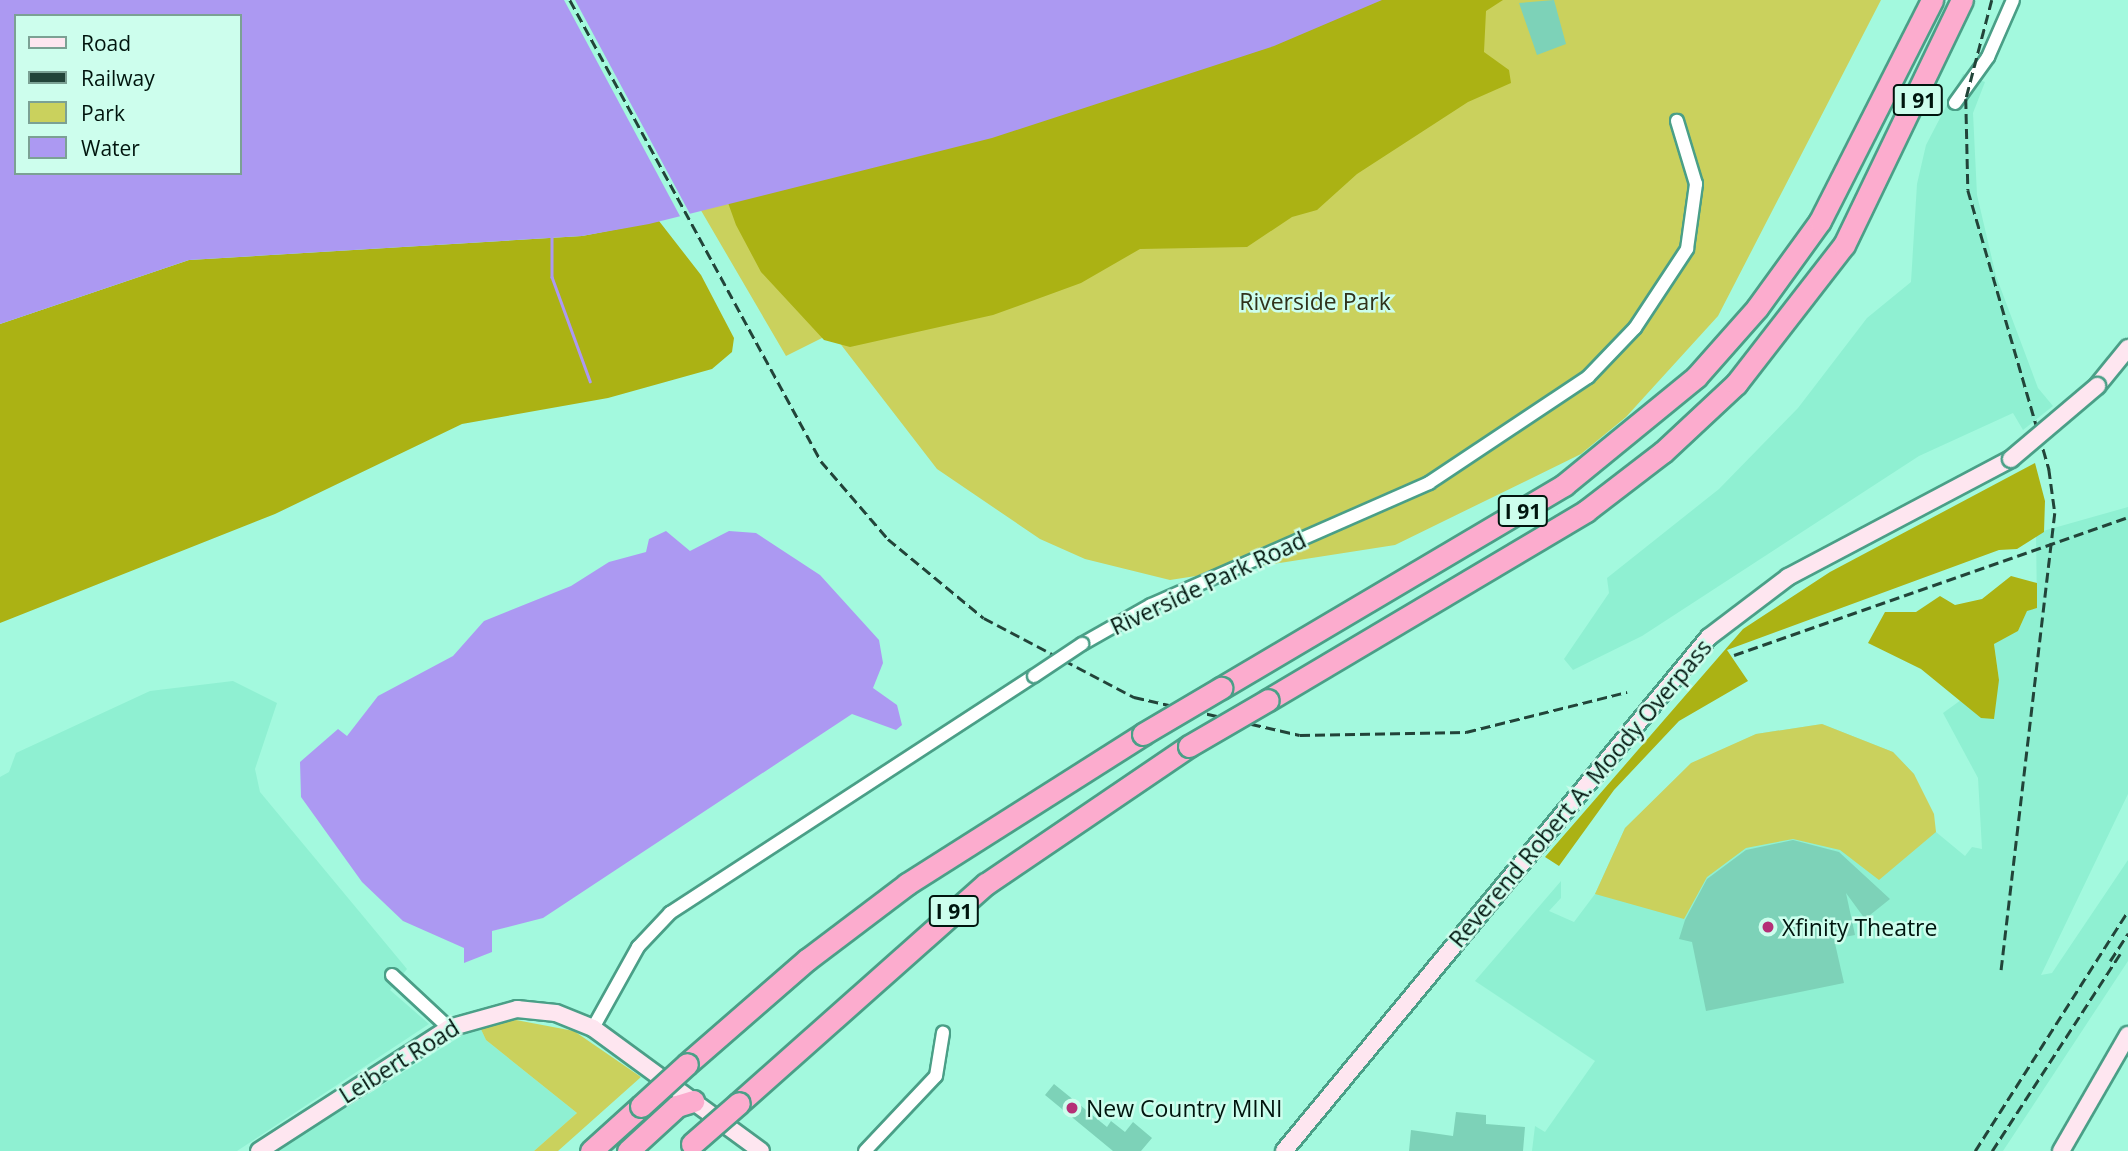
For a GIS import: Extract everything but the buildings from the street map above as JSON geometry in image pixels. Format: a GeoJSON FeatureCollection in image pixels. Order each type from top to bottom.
{"type":"FeatureCollection","features":[{"type":"Feature","properties":{"kind":"highway"},"geometry":{"type":"LineString","coordinates":[[1903,66],[1918,0]]}},
{"type":"Feature","properties":{"kind":"highway","name":"I 91"},"geometry":{"type":"LineString","coordinates":[[591,1151],[808,959],[907,884],[1143,734],[1556,491],[1669,402],[1738,331],[1801,249],[1903,66],[1932,0]]}},
{"type":"Feature","properties":{"kind":"highway","name":"I 91"},"geometry":{"type":"LineString","coordinates":[[688,1148],[979,890],[1189,746],[1572,520],[1663,452],[1783,331],[1871,198],[1962,0]]}},
{"type":"Feature","properties":{"kind":"highway"},"geometry":{"type":"LineString","coordinates":[[1871,198],[1906,152],[1977,0]]}},
{"type":"Feature","properties":{"kind":"highway"},"geometry":{"type":"LineString","coordinates":[[628,1151],[677,1106],[693,1101]]}},
{"type":"Feature","properties":{"kind":"highway"},"geometry":{"type":"LineString","coordinates":[[648,1151],[685,1117],[693,1101]]}},
{"type":"Feature","properties":{"kind":"main road","name":"Reverend Robert A. Moody Overpass"},"geometry":{"type":"LineString","coordinates":[[1284,1151],[1709,637],[1788,577],[2011,458],[2097,386],[2128,348]]}},
{"type":"Feature","properties":{"kind":"main road","name":"Leibert Road"},"geometry":{"type":"LineString","coordinates":[[259,1151],[449,1028],[488,1013],[527,1009],[593,1028],[761,1151]]}},
{"type":"Feature","properties":{"kind":"main road"},"geometry":{"type":"LineString","coordinates":[[2061,1151],[2128,1035]]}},
{"type":"Feature","properties":{"kind":"street"},"geometry":{"type":"LineString","coordinates":[[1955,103],[1988,57],[2013,0]]}},
{"type":"Feature","properties":{"kind":"street","name":"Riverside Park Road"},"geometry":{"type":"LineString","coordinates":[[593,1028],[638,947],[670,913],[1082,644],[1138,611],[1436,479],[1602,364],[1659,295],[1689,244],[1696,184],[1677,121]]}},
{"type":"Feature","properties":{"kind":"street"},"geometry":{"type":"LineString","coordinates":[[392,975],[449,1028]]}},
{"type":"Feature","properties":{"kind":"street"},"geometry":{"type":"LineString","coordinates":[[865,1151],[936,1076],[943,1033]]}},
{"type":"Feature","properties":{"kind":"shaded area"},"geometry":{"type":"Polygon","coordinates":[[[1287,0],[1503,0],[1486,11],[1484,52],[1509,70],[1511,83],[1468,102],[1357,174],[1317,210],[1292,217],[1247,247],[1140,249],[1081,283],[993,315],[850,347],[824,340],[761,272],[736,225],[727,200],[1287,0]]]}},
{"type":"Feature","properties":{"kind":"shaded area"},"geometry":{"type":"Polygon","coordinates":[[[1963,74],[1985,82],[1973,113],[1977,195],[1996,276],[2038,388],[2053,406],[2023,430],[2013,413],[1919,456],[1642,636],[1573,670],[1564,659],[1609,593],[1607,578],[1719,489],[1798,408],[1867,318],[1911,282],[1917,184],[1926,145],[1963,74]]]}},
{"type":"Feature","properties":{"kind":"shaded area"},"geometry":{"type":"Polygon","coordinates":[[[659,221],[701,275],[734,338],[732,352],[712,369],[608,398],[462,424],[275,514],[0,623],[0,324],[189,260],[582,236],[659,221]]]}},
{"type":"Feature","properties":{"kind":"shaded area"},"geometry":{"type":"Polygon","coordinates":[[[2035,463],[2045,501],[2044,532],[2017,549],[1999,550],[1727,650],[1748,681],[1679,721],[1614,790],[1559,866],[1545,857],[1743,629],[1830,572],[2035,463]]]}},
{"type":"Feature","properties":{"kind":"shaded area"},"geometry":{"type":"Polygon","coordinates":[[[2128,507],[2128,794],[2041,975],[2052,973],[2128,860],[2128,961],[2003,1151],[1532,1151],[1535,1126],[1545,1132],[1595,1061],[1475,981],[1561,881],[1561,898],[1549,911],[1574,922],[1595,894],[1625,828],[1692,764],[1756,734],[1822,724],[1893,752],[1914,774],[1936,832],[1965,856],[1972,847],[1982,849],[1978,778],[1943,713],[1961,700],[1981,718],[1999,680],[1994,643],[2018,631],[2027,610],[2037,608],[2036,533],[2128,507]]]}},
{"type":"Feature","properties":{"kind":"shaded area"},"geometry":{"type":"Polygon","coordinates":[[[2011,576],[2037,583],[2037,608],[2027,611],[2018,631],[1994,644],[1999,680],[1994,719],[1981,718],[1921,669],[1868,643],[1885,612],[1916,612],[1940,596],[1955,605],[1982,599],[2011,576]]]}},
{"type":"Feature","properties":{"kind":"shaded area"},"geometry":{"type":"Polygon","coordinates":[[[233,681],[277,703],[255,769],[260,792],[407,969],[390,990],[429,1024],[237,1151],[0,1151],[0,777],[9,772],[16,753],[150,691],[233,681]]]}},
{"type":"Feature","properties":{"kind":"shaded area"},"geometry":{"type":"Polygon","coordinates":[[[479,1025],[486,1040],[577,1113],[534,1151],[276,1151],[479,1025]]]}},
{"type":"Feature","properties":{"kind":"green space","name":"Riverside Park"},"geometry":{"type":"Polygon","coordinates":[[[1382,0],[1881,0],[1718,316],[1626,417],[1581,454],[1395,545],[1170,580],[1085,559],[1040,539],[937,469],[832,333],[786,356],[699,207],[793,189],[1382,0]]]}},
{"type":"Feature","properties":{"kind":"green space"},"geometry":{"type":"Polygon","coordinates":[[[1822,724],[1893,752],[1914,774],[1934,814],[1936,832],[1879,880],[1840,850],[1793,839],[1746,848],[1707,877],[1684,919],[1595,894],[1625,828],[1691,763],[1756,734],[1822,724]]]}},
{"type":"Feature","properties":{"kind":"green space"},"geometry":{"type":"Polygon","coordinates":[[[516,1020],[574,1031],[641,1077],[558,1151],[534,1151],[577,1113],[486,1040],[479,1025],[516,1020]]]}},
{"type":"Feature","properties":{"kind":"water"},"geometry":{"type":"Polygon","coordinates":[[[0,0],[1382,0],[1274,46],[992,138],[649,224],[582,236],[189,260],[0,324],[0,0]]]}},
{"type":"Feature","properties":{"kind":"water"},"geometry":{"type":"Polygon","coordinates":[[[666,531],[690,551],[729,531],[756,533],[820,575],[879,640],[883,663],[873,688],[897,705],[902,725],[896,730],[852,714],[543,918],[492,931],[492,952],[464,963],[464,948],[403,921],[362,882],[301,797],[300,762],[338,729],[347,736],[378,696],[453,656],[484,621],[571,586],[609,562],[646,552],[649,539],[666,531]]]}},
{"type":"Feature","properties":{"kind":"pier"},"geometry":{"type":"Polygon","coordinates":[[[564,0],[575,0],[690,214],[681,218],[564,0]]]}},
{"type":"Feature","properties":{"kind":"waterway"},"geometry":{"type":"LineString","coordinates":[[552,233],[552,277],[590,381]]}},
{"type":"Feature","properties":{"kind":"railway"},"geometry":{"type":"LineString","coordinates":[[570,0],[821,461],[888,539],[984,618],[1134,697],[1300,735],[1466,732],[1627,692]]}},
{"type":"Feature","properties":{"kind":"railway"},"geometry":{"type":"LineString","coordinates":[[1992,0],[1966,99],[1968,190],[2049,469],[2055,513],[2001,972]]}},
{"type":"Feature","properties":{"kind":"railway"},"geometry":{"type":"LineString","coordinates":[[1734,655],[2128,517]]}},
{"type":"Feature","properties":{"kind":"railway"},"geometry":{"type":"LineString","coordinates":[[1975,1151],[2128,911]]}},
{"type":"Feature","properties":{"kind":"railway"},"geometry":{"type":"LineString","coordinates":[[2110,961],[2128,933]]}},
{"type":"Feature","properties":{"kind":"railway"},"geometry":{"type":"LineString","coordinates":[[1992,1151],[2120,954]]}},
{"type":"Feature","properties":{"kind":"place","name":"Xfinity Theatre"},"geometry":{"type":"Point","coordinates":[1768,927]}},
{"type":"Feature","properties":{"kind":"place","name":"New Country MINI"},"geometry":{"type":"Point","coordinates":[1072,1108]}}]}
